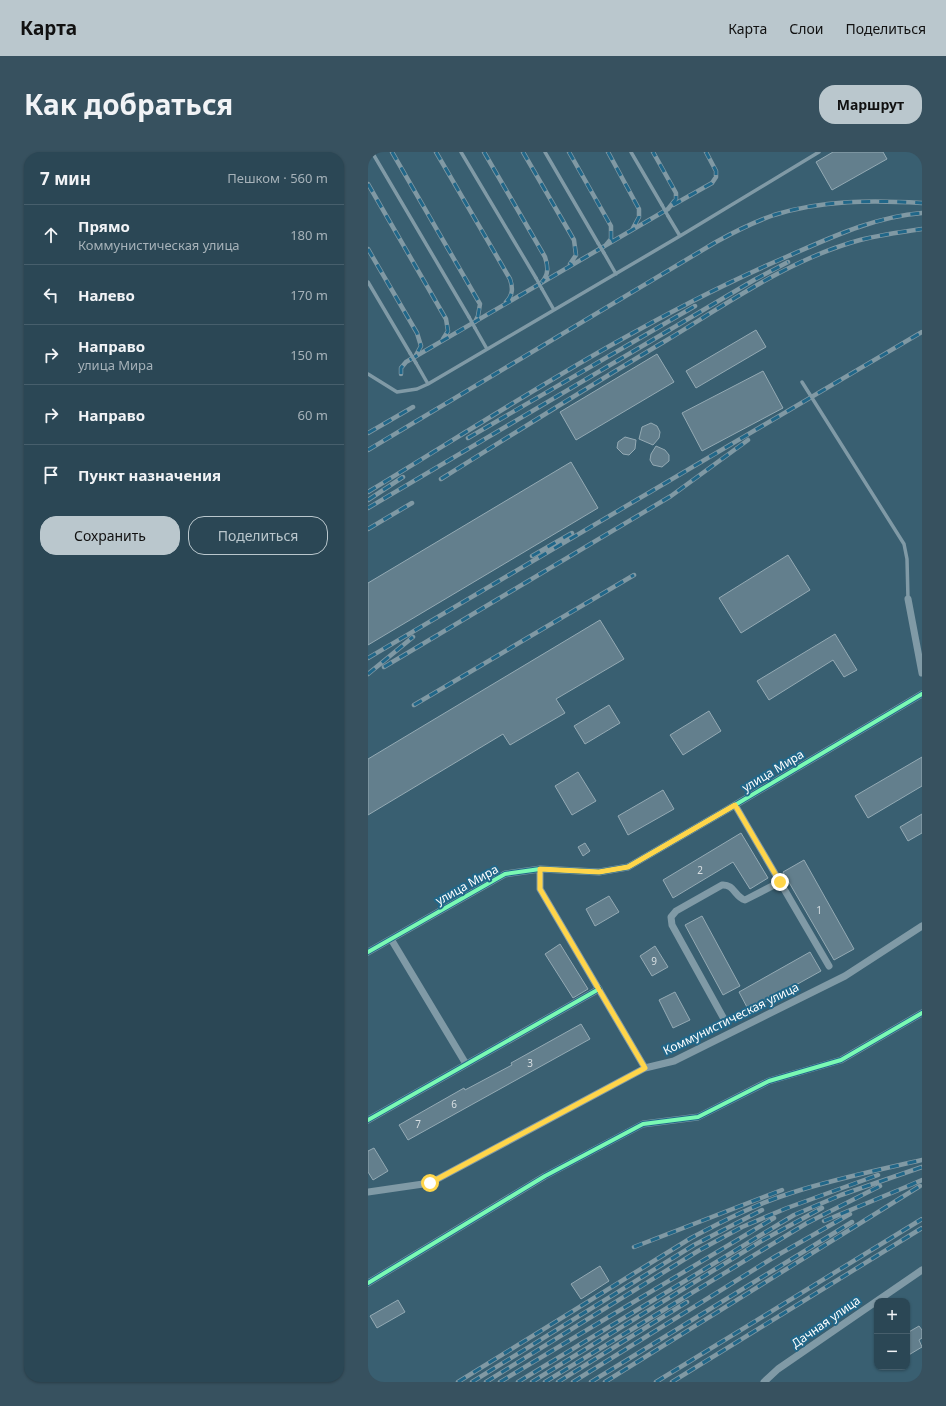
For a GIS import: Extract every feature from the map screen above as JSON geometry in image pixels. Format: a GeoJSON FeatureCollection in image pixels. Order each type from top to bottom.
{"type":"FeatureCollection","features":[{"type":"Feature","properties":{"kind":"street"},"geometry":{"type":"LineString","coordinates":[[908,599],[922,673]]}},
{"type":"Feature","properties":{"kind":"street","name":"улица Мира"},"geometry":{"type":"LineString","coordinates":[[368,952],[505,874],[540,869],[599,872],[628,867],[922,694]]}},
{"type":"Feature","properties":{"kind":"street"},"geometry":{"type":"LineString","coordinates":[[735,805],[829,966]]}},
{"type":"Feature","properties":{"kind":"street"},"geometry":{"type":"LineString","coordinates":[[540,869],[540,889],[645,1068]]}},
{"type":"Feature","properties":{"kind":"street"},"geometry":{"type":"LineString","coordinates":[[724,1019],[672,925],[671,917],[676,911],[722,885],[732,887],[740,898],[745,900],[780,882]]}},
{"type":"Feature","properties":{"kind":"street","name":"Коммунистическая улица"},"geometry":{"type":"LineString","coordinates":[[368,1192],[430,1183],[645,1068],[674,1061],[845,976],[922,926]]}},
{"type":"Feature","properties":{"kind":"street"},"geometry":{"type":"LineString","coordinates":[[391,939],[466,1064]]}},
{"type":"Feature","properties":{"kind":"street"},"geometry":{"type":"LineString","coordinates":[[368,1120],[598,989]]}},
{"type":"Feature","properties":{"kind":"street"},"geometry":{"type":"LineString","coordinates":[[368,1283],[545,1176],[642,1124],[698,1117],[769,1081],[841,1060],[922,1013]]}},
{"type":"Feature","properties":{"kind":"street","name":"Дачная улица"},"geometry":{"type":"LineString","coordinates":[[764,1382],[778,1369],[922,1270]]}},
{"type":"Feature","properties":{"kind":"lane"},"geometry":{"type":"LineString","coordinates":[[372,152],[488,349]]}},
{"type":"Feature","properties":{"kind":"lane"},"geometry":{"type":"LineString","coordinates":[[462,152],[554,310]]}},
{"type":"Feature","properties":{"kind":"lane"},"geometry":{"type":"LineString","coordinates":[[545,152],[616,274]]}},
{"type":"Feature","properties":{"kind":"lane"},"geometry":{"type":"LineString","coordinates":[[631,152],[680,236]]}},
{"type":"Feature","properties":{"kind":"lane"},"geometry":{"type":"LineString","coordinates":[[368,374],[397,392],[417,389],[428,384],[616,274],[819,152]]}},
{"type":"Feature","properties":{"kind":"lane"},"geometry":{"type":"LineString","coordinates":[[368,282],[428,384]]}},
{"type":"Feature","properties":{"kind":"lane"},"geometry":{"type":"LineString","coordinates":[[802,382],[904,544],[908,560],[908,599]]}},
{"type":"Feature","properties":{"kind":"building"},"geometry":{"type":"Polygon","coordinates":[[[833,152],[883,152],[887,159],[832,190],[816,162],[833,152]]]}},
{"type":"Feature","properties":{"kind":"building"},"geometry":{"type":"Polygon","coordinates":[[[756,330],[766,347],[696,388],[686,371],[756,330]]]}},
{"type":"Feature","properties":{"kind":"building"},"geometry":{"type":"Polygon","coordinates":[[[657,354],[674,382],[576,440],[560,412],[657,354]]]}},
{"type":"Feature","properties":{"kind":"building"},"geometry":{"type":"Polygon","coordinates":[[[763,371],[783,408],[702,451],[682,413],[763,371]]]}},
{"type":"Feature","properties":{"kind":"building"},"geometry":{"type":"Polygon","coordinates":[[[651,423],[657,426],[660,432],[659,438],[653,445],[639,439],[642,427],[651,423]]]}},
{"type":"Feature","properties":{"kind":"building"},"geometry":{"type":"Polygon","coordinates":[[[625,437],[636,440],[635,449],[629,455],[623,454],[617,448],[618,442],[625,437]]]}},
{"type":"Feature","properties":{"kind":"building"},"geometry":{"type":"Polygon","coordinates":[[[656,446],[665,450],[669,455],[669,461],[662,467],[653,465],[650,460],[651,454],[656,446]]]}},
{"type":"Feature","properties":{"kind":"building"},"geometry":{"type":"Polygon","coordinates":[[[571,462],[598,508],[368,645],[368,583],[571,462]]]}},
{"type":"Feature","properties":{"kind":"building"},"geometry":{"type":"Polygon","coordinates":[[[788,555],[810,590],[741,633],[719,598],[788,555]]]}},
{"type":"Feature","properties":{"kind":"building"},"geometry":{"type":"Polygon","coordinates":[[[600,620],[624,659],[556,699],[565,713],[510,745],[503,734],[368,815],[368,759],[600,620]]]}},
{"type":"Feature","properties":{"kind":"building"},"geometry":{"type":"Polygon","coordinates":[[[835,634],[857,670],[844,677],[833,660],[769,700],[757,681],[835,634]]]}},
{"type":"Feature","properties":{"kind":"building"},"geometry":{"type":"Polygon","coordinates":[[[609,705],[620,723],[585,744],[574,726],[609,705]]]}},
{"type":"Feature","properties":{"kind":"building"},"geometry":{"type":"Polygon","coordinates":[[[709,711],[721,731],[683,755],[670,735],[709,711]]]}},
{"type":"Feature","properties":{"kind":"building"},"geometry":{"type":"Polygon","coordinates":[[[922,757],[922,786],[868,818],[855,796],[922,757]]]}},
{"type":"Feature","properties":{"kind":"building"},"geometry":{"type":"Polygon","coordinates":[[[578,772],[596,801],[572,815],[555,786],[578,772]]]}},
{"type":"Feature","properties":{"kind":"building"},"geometry":{"type":"Polygon","coordinates":[[[663,790],[674,809],[628,835],[618,816],[663,790]]]}},
{"type":"Feature","properties":{"kind":"building"},"geometry":{"type":"Polygon","coordinates":[[[922,814],[922,833],[908,841],[900,827],[922,814]]]}},
{"type":"Feature","properties":{"kind":"building"},"geometry":{"type":"Polygon","coordinates":[[[741,833],[768,878],[750,889],[733,862],[673,898],[663,880],[741,833]]]}},
{"type":"Feature","properties":{"kind":"building"},"geometry":{"type":"Polygon","coordinates":[[[585,843],[590,851],[583,856],[578,847],[585,843]]]}},
{"type":"Feature","properties":{"kind":"building"},"geometry":{"type":"Polygon","coordinates":[[[804,860],[854,949],[834,960],[783,872],[804,860]]]}},
{"type":"Feature","properties":{"kind":"building"},"geometry":{"type":"Polygon","coordinates":[[[609,896],[619,912],[595,926],[586,909],[609,896]]]}},
{"type":"Feature","properties":{"kind":"building"},"geometry":{"type":"Polygon","coordinates":[[[702,916],[740,986],[723,995],[685,925],[702,916]]]}},
{"type":"Feature","properties":{"kind":"building"},"geometry":{"type":"Polygon","coordinates":[[[560,944],[588,989],[573,998],[545,954],[560,944]]]}},
{"type":"Feature","properties":{"kind":"building"},"geometry":{"type":"Polygon","coordinates":[[[655,946],[668,967],[652,976],[640,956],[655,946]]]}},
{"type":"Feature","properties":{"kind":"building"},"geometry":{"type":"Polygon","coordinates":[[[810,952],[821,971],[749,1011],[739,992],[810,952]]]}},
{"type":"Feature","properties":{"kind":"building"},"geometry":{"type":"Polygon","coordinates":[[[675,992],[690,1020],[673,1028],[659,1000],[675,992]]]}},
{"type":"Feature","properties":{"kind":"building"},"geometry":{"type":"Polygon","coordinates":[[[581,1024],[590,1039],[408,1140],[399,1125],[464,1088],[465,1090],[512,1065],[511,1063],[581,1024]]]}},
{"type":"Feature","properties":{"kind":"building"},"geometry":{"type":"Polygon","coordinates":[[[374,1148],[388,1171],[373,1180],[368,1172],[368,1151],[374,1148]]]}},
{"type":"Feature","properties":{"kind":"building"},"geometry":{"type":"Polygon","coordinates":[[[600,1266],[609,1281],[581,1299],[571,1284],[600,1266]]]}},
{"type":"Feature","properties":{"kind":"building"},"geometry":{"type":"Polygon","coordinates":[[[398,1300],[405,1312],[377,1328],[370,1316],[398,1300]]]}},
{"type":"Feature","properties":{"kind":"building"},"geometry":{"type":"Polygon","coordinates":[[[919,1326],[922,1330],[922,1338],[919,1340],[922,1347],[910,1354],[910,1334],[910,1331],[919,1326]]]}},
{"type":"Feature","properties":{"kind":"railway"},"geometry":{"type":"LineString","coordinates":[[392,152],[480,304],[478,316],[475,322]]}},
{"type":"Feature","properties":{"kind":"railway"},"geometry":{"type":"LineString","coordinates":[[436,152],[510,279],[512,291],[506,302]]}},
{"type":"Feature","properties":{"kind":"railway"},"geometry":{"type":"LineString","coordinates":[[484,152],[545,257],[547,270],[546,276],[542,282]]}},
{"type":"Feature","properties":{"kind":"railway"},"geometry":{"type":"LineString","coordinates":[[523,152],[574,240],[576,255],[570,264]]}},
{"type":"Feature","properties":{"kind":"railway"},"geometry":{"type":"LineString","coordinates":[[569,152],[611,226],[611,239],[606,245]]}},
{"type":"Feature","properties":{"kind":"railway"},"geometry":{"type":"LineString","coordinates":[[608,152],[639,209],[639,217],[633,228]]}},
{"type":"Feature","properties":{"kind":"railway"},"geometry":{"type":"LineString","coordinates":[[401,374],[401,368],[406,362],[668,209],[676,199],[676,193],[653,152]]}},
{"type":"Feature","properties":{"kind":"railway"},"geometry":{"type":"LineString","coordinates":[[673,205],[712,183],[716,177],[716,171],[706,152]]}},
{"type":"Feature","properties":{"kind":"railway"},"geometry":{"type":"LineString","coordinates":[[368,184],[446,319],[448,331],[443,339]]}},
{"type":"Feature","properties":{"kind":"railway"},"geometry":{"type":"LineString","coordinates":[[368,450],[716,242],[752,224],[774,215],[810,206],[847,202],[922,203]]}},
{"type":"Feature","properties":{"kind":"railway"},"geometry":{"type":"LineString","coordinates":[[368,492],[573,367],[625,337],[731,282],[852,229],[886,219],[922,213]]}},
{"type":"Feature","properties":{"kind":"railway"},"geometry":{"type":"LineString","coordinates":[[441,479],[736,297],[784,270],[834,248],[860,240],[922,229]]}},
{"type":"Feature","properties":{"kind":"railway"},"geometry":{"type":"LineString","coordinates":[[368,249],[417,333],[421,346],[416,355]]}},
{"type":"Feature","properties":{"kind":"railway"},"geometry":{"type":"LineString","coordinates":[[368,508],[754,280],[788,262]]}},
{"type":"Feature","properties":{"kind":"railway"},"geometry":{"type":"LineString","coordinates":[[468,438],[695,306]]}},
{"type":"Feature","properties":{"kind":"railway"},"geometry":{"type":"LineString","coordinates":[[368,658],[922,332]]}},
{"type":"Feature","properties":{"kind":"railway"},"geometry":{"type":"LineString","coordinates":[[368,433],[413,407]]}},
{"type":"Feature","properties":{"kind":"railway"},"geometry":{"type":"LineString","coordinates":[[384,667],[671,496],[748,440]]}},
{"type":"Feature","properties":{"kind":"railway"},"geometry":{"type":"LineString","coordinates":[[368,500],[403,477]]}},
{"type":"Feature","properties":{"kind":"railway"},"geometry":{"type":"LineString","coordinates":[[368,529],[412,503]]}},
{"type":"Feature","properties":{"kind":"railway"},"geometry":{"type":"LineString","coordinates":[[532,556],[572,533]]}},
{"type":"Feature","properties":{"kind":"railway"},"geometry":{"type":"LineString","coordinates":[[414,705],[634,575]]}},
{"type":"Feature","properties":{"kind":"railway"},"geometry":{"type":"LineString","coordinates":[[368,674],[413,637]]}},
{"type":"Feature","properties":{"kind":"railway"},"geometry":{"type":"LineString","coordinates":[[458,1382],[691,1238],[740,1213],[778,1197],[823,1183],[922,1160]]}},
{"type":"Feature","properties":{"kind":"railway"},"geometry":{"type":"LineString","coordinates":[[518,1382],[794,1215],[841,1195],[922,1167]]}},
{"type":"Feature","properties":{"kind":"railway"},"geometry":{"type":"LineString","coordinates":[[486,1382],[698,1251],[742,1227],[787,1208],[878,1175]]}},
{"type":"Feature","properties":{"kind":"railway"},"geometry":{"type":"LineString","coordinates":[[908,1186],[922,1180]]}},
{"type":"Feature","properties":{"kind":"railway"},"geometry":{"type":"LineString","coordinates":[[824,1221],[913,1184]]}},
{"type":"Feature","properties":{"kind":"railway"},"geometry":{"type":"LineString","coordinates":[[545,1382],[807,1223],[880,1186]]}},
{"type":"Feature","properties":{"kind":"railway"},"geometry":{"type":"LineString","coordinates":[[605,1382],[920,1186]]}},
{"type":"Feature","properties":{"kind":"railway"},"geometry":{"type":"LineString","coordinates":[[634,1247],[782,1190]]}},
{"type":"Feature","properties":{"kind":"railway"},"geometry":{"type":"LineString","coordinates":[[532,1382],[763,1240],[822,1208]]}},
{"type":"Feature","properties":{"kind":"railway"},"geometry":{"type":"LineString","coordinates":[[472,1382],[694,1245],[762,1210]]}},
{"type":"Feature","properties":{"kind":"railway"},"geometry":{"type":"LineString","coordinates":[[573,1382],[776,1256],[850,1214]]}},
{"type":"Feature","properties":{"kind":"railway"},"geometry":{"type":"LineString","coordinates":[[500,1382],[774,1218]]}},
{"type":"Feature","properties":{"kind":"railway"},"geometry":{"type":"LineString","coordinates":[[656,1382],[922,1219]]}},
{"type":"Feature","properties":{"kind":"railway"},"geometry":{"type":"LineString","coordinates":[[591,1382],[852,1222]]}},
{"type":"Feature","properties":{"kind":"railway"},"geometry":{"type":"LineString","coordinates":[[672,1382],[922,1228]]}},
{"type":"Feature","properties":{"kind":"railway"},"geometry":{"type":"LineString","coordinates":[[558,1382],[687,1302]]}},
{"type":"Feature","properties":{"kind":"cycle path"},"geometry":{"type":"LineString","coordinates":[[368,952],[505,874],[540,869],[599,872],[628,867],[922,694]]}},
{"type":"Feature","properties":{"kind":"cycle path"},"geometry":{"type":"LineString","coordinates":[[368,1120],[599,989]]}},
{"type":"Feature","properties":{"kind":"cycle path"},"geometry":{"type":"LineString","coordinates":[[368,1283],[545,1176],[643,1124],[698,1117],[769,1081],[841,1060],[922,1013]]}},
{"type":"Feature","properties":{"kind":"route"},"geometry":{"type":"LineString","coordinates":[[430,1183],[645,1068],[540,889],[540,869],[599,872],[628,867],[648,854],[735,805],[780,882]]}}]}
